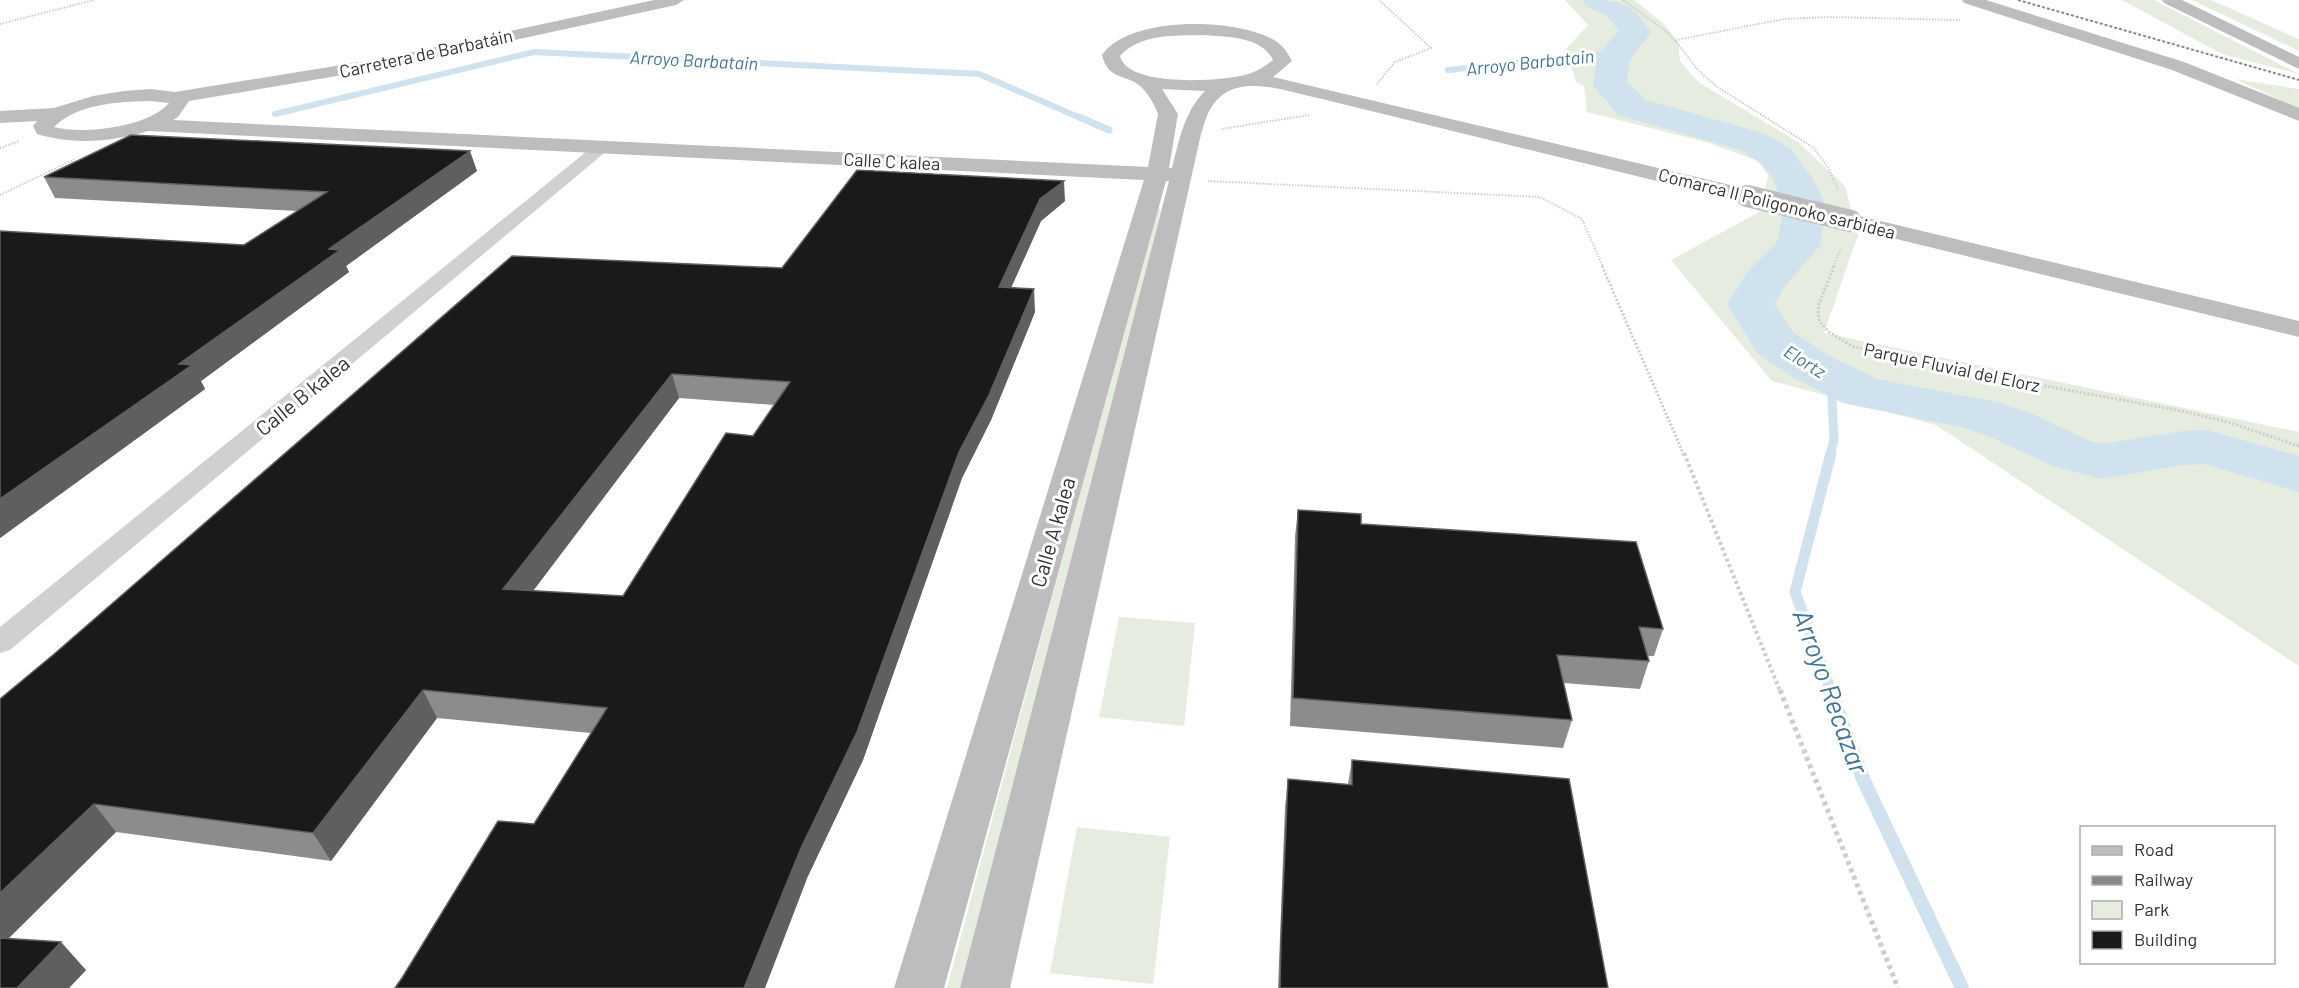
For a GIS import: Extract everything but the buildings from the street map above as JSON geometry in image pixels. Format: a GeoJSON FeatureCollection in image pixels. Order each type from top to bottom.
{"type":"FeatureCollection","features":[{"type":"Feature","properties":{"kind":"street","name":"Carretera de Barbatáin"},"geometry":{"type":"LineString","coordinates":[[0,117],[57,114],[91,102],[122,97],[150,95],[175,99],[282,82],[390,62],[676,0]]}},
{"type":"Feature","properties":{"kind":"street"},"geometry":{"type":"LineString","coordinates":[[1970,0],[2178,66],[2299,115]]}},
{"type":"Feature","properties":{"kind":"street"},"geometry":{"type":"LineString","coordinates":[[2170,0],[2299,64]]}},
{"type":"Feature","properties":{"kind":"street","name":"Comarca II Poligonoko sarbidea"},"geometry":{"type":"LineString","coordinates":[[1145,80],[1125,73],[1114,64],[1111,56],[1118,47],[1132,39],[1152,34],[1203,30],[1251,37],[1275,48],[1280,52],[1283,61],[1316,77],[1348,87],[1748,189]]}},
{"type":"Feature","properties":{"kind":"street"},"geometry":{"type":"LineString","coordinates":[[1145,80],[1196,86],[1222,85],[1269,74],[1279,68],[1283,61]]}},
{"type":"Feature","properties":{"kind":"street","name":"Comarca II Poligonoko sarbidea"},"geometry":{"type":"LineString","coordinates":[[1255,79],[1748,189],[1847,206],[2299,310]]}},
{"type":"Feature","properties":{"kind":"street","name":"Calle A kalea"},"geometry":{"type":"LineString","coordinates":[[985,988],[1169,174],[1168,114],[1165,106],[1145,80]]}},
{"type":"Feature","properties":{"kind":"street","name":"Calle A kalea"},"geometry":{"type":"LineString","coordinates":[[919,988],[1169,174],[1191,134],[1202,105],[1222,85]]}},
{"type":"Feature","properties":{"kind":"street"},"geometry":{"type":"LineString","coordinates":[[57,114],[47,120],[43,126],[44,130],[60,135],[87,136],[147,125],[177,109],[180,103],[175,99]]}},
{"type":"Feature","properties":{"kind":"street","name":"Calle C kalea"},"geometry":{"type":"LineString","coordinates":[[147,125],[1169,174]]}},
{"type":"Feature","properties":{"kind":"street","name":"Calle B kalea"},"geometry":{"type":"LineString","coordinates":[[0,643],[603,146]]}},
{"type":"Feature","properties":{"kind":"street","name":"Comarca II Poligonoko sarbidea"},"geometry":{"type":"LineString","coordinates":[[1847,206],[2299,329]]}},
{"type":"Feature","properties":{"kind":"path"},"geometry":{"type":"LineString","coordinates":[[0,24],[94,0]]}},
{"type":"Feature","properties":{"kind":"path"},"geometry":{"type":"LineString","coordinates":[[1376,84],[1395,62],[1431,48],[1379,0]]}},
{"type":"Feature","properties":{"kind":"path"},"geometry":{"type":"LineString","coordinates":[[1623,0],[1659,24],[1706,78],[1742,105],[1814,148],[1847,206]]}},
{"type":"Feature","properties":{"kind":"path"},"geometry":{"type":"LineString","coordinates":[[1675,40],[1701,38],[1725,29],[1781,19],[1849,17],[1943,21],[1964,20],[2001,11]]}},
{"type":"Feature","properties":{"kind":"path"},"geometry":{"type":"LineString","coordinates":[[1191,134],[1312,114]]}},
{"type":"Feature","properties":{"kind":"path"},"geometry":{"type":"LineString","coordinates":[[1169,174],[1208,181],[1540,197],[1582,219],[1707,507],[1898,988]]}},
{"type":"Feature","properties":{"kind":"path","name":"Parque Fluvial del Elorz"},"geometry":{"type":"LineString","coordinates":[[1842,246],[1819,304],[1818,314],[1820,322],[1829,332],[1852,346],[1909,361],[2182,411],[2231,423],[2299,446]]}},
{"type":"Feature","properties":{"kind":"green space"},"geometry":{"type":"Polygon","coordinates":[[[1565,0],[1634,0],[1664,24],[1678,43],[1680,61],[1698,82],[1798,142],[1845,186],[1858,235],[1824,333],[2299,432],[2299,666],[1936,425],[1772,381],[1671,260],[1761,211],[1768,175],[1758,161],[1706,142],[1587,112],[1584,86],[1576,82],[1566,49],[1588,25],[1565,0]]]}},
{"type":"Feature","properties":{"kind":"green space"},"geometry":{"type":"Polygon","coordinates":[[[2122,0],[2154,0],[2299,74],[2222,54],[2122,0]]]}},
{"type":"Feature","properties":{"kind":"green space"},"geometry":{"type":"Polygon","coordinates":[[[2192,0],[2211,0],[2299,39],[2299,51],[2192,0]]]}},
{"type":"Feature","properties":{"kind":"green space"},"geometry":{"type":"Polygon","coordinates":[[[2235,79],[2299,89],[2299,109],[2235,79]]]}},
{"type":"Feature","properties":{"kind":"green space"},"geometry":{"type":"Polygon","coordinates":[[[1156,209],[1161,209],[1141,293],[960,988],[947,988],[1156,209]]]}},
{"type":"Feature","properties":{"kind":"green space"},"geometry":{"type":"Polygon","coordinates":[[[1119,617],[1195,623],[1184,726],[1099,717],[1119,617]]]}},
{"type":"Feature","properties":{"kind":"green space"},"geometry":{"type":"Polygon","coordinates":[[[1077,827],[1170,837],[1153,984],[1050,973],[1077,827]]]}},
{"type":"Feature","properties":{"kind":"waterway","name":"Elortz"},"geometry":{"type":"LineString","coordinates":[[1596,0],[1617,10],[1636,32],[1614,54],[1610,85],[1630,103],[1631,107],[1753,142],[1776,156],[1793,179],[1805,206],[1798,246],[1765,280],[1751,304],[1775,342],[1812,367],[1862,392],[1978,414],[2013,426],[2070,453],[2102,462],[2183,448],[2207,447],[2299,474]]}},
{"type":"Feature","properties":{"kind":"waterway","name":"Arroyo Barbatain"},"geometry":{"type":"LineString","coordinates":[[275,114],[534,52],[979,74],[1083,119]]}},
{"type":"Feature","properties":{"kind":"waterway","name":"Arroyo Barbatain"},"geometry":{"type":"LineString","coordinates":[[1448,70],[1613,53]]}},
{"type":"Feature","properties":{"kind":"waterway","name":"Arroyo Barbatain"},"geometry":{"type":"LineString","coordinates":[[1079,117],[1109,130]]}},
{"type":"Feature","properties":{"kind":"waterway","name":"Arroyo Recazar"},"geometry":{"type":"LineString","coordinates":[[1830,455],[1834,440],[1831,378]]}},
{"type":"Feature","properties":{"kind":"waterway","name":"Arroyo Recazar"},"geometry":{"type":"LineString","coordinates":[[1831,453],[1795,592],[1831,691]]}},
{"type":"Feature","properties":{"kind":"waterway","name":"Arroyo Recazar"},"geometry":{"type":"LineString","coordinates":[[1830,690],[1863,779],[1962,988]]}},
{"type":"Feature","properties":{"kind":"railway"},"geometry":{"type":"LineString","coordinates":[[2018,0],[2299,80]]}}]}
